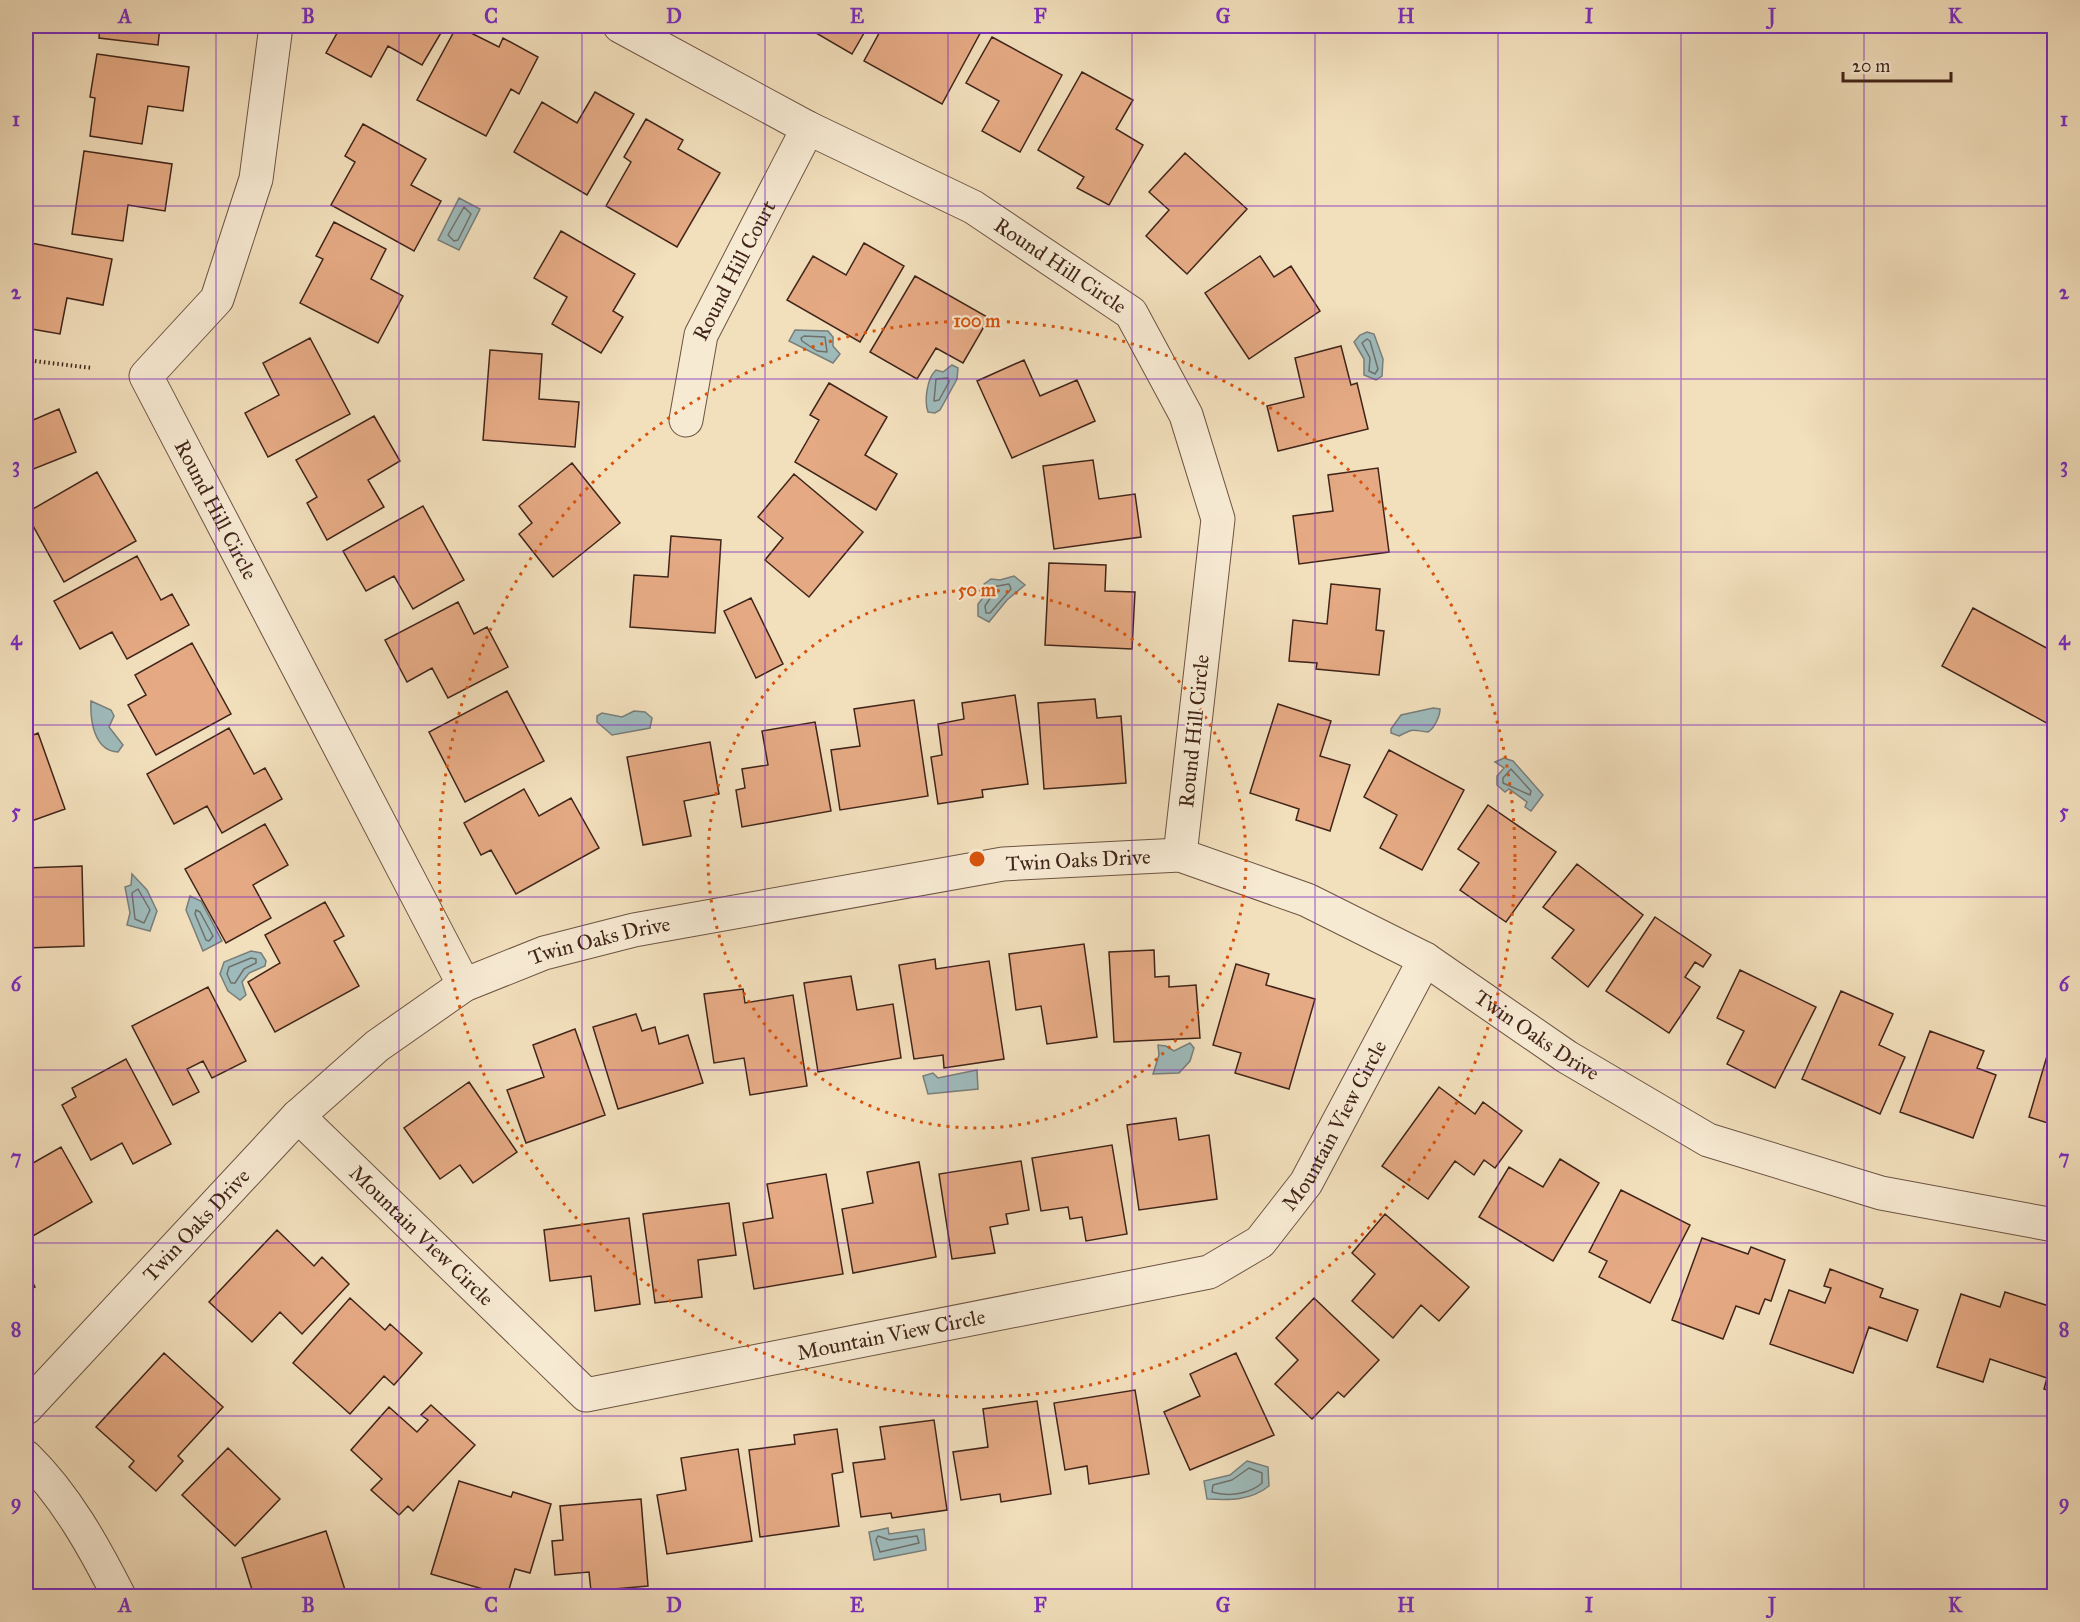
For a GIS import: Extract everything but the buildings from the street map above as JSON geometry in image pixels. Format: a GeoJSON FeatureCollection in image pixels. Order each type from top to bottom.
{"type":"FeatureCollection","features":[{"type":"Feature","properties":{"kind":"street","name":"Round Hill Circle"},"geometry":{"type":"LineString","coordinates":[[276,26],[256,179],[217,299],[146,375],[464,986]]}},
{"type":"Feature","properties":{"kind":"street","name":"Round Hill Circle"},"geometry":{"type":"LineString","coordinates":[[620,26],[808,128],[973,207],[1131,313],[1186,415],[1218,519],[1180,855]]}},
{"type":"Feature","properties":{"kind":"street","name":"Round Hill Court"},"geometry":{"type":"LineString","coordinates":[[686,420],[701,335],[808,128]]}},
{"type":"Feature","properties":{"kind":"street","name":"Twin Oaks Drive"},"geometry":{"type":"LineString","coordinates":[[26,1408],[298,1116],[377,1046],[464,986],[544,953],[646,928],[1003,864],[1180,855],[1307,900],[1425,958],[1567,1057],[1708,1140],[1881,1193],[2055,1225]]}},
{"type":"Feature","properties":{"kind":"street","name":"Mountain View Circle"},"geometry":{"type":"LineString","coordinates":[[298,1116],[586,1395],[1209,1272],[1260,1242],[1306,1184],[1425,958]]}},
{"type":"Feature","properties":{"kind":"street"},"geometry":{"type":"LineString","coordinates":[[26,1456],[90,1540],[119,1596]]}},
{"type":"Feature","properties":{"kind":"path"},"geometry":{"type":"LineString","coordinates":[[26,360],[92,368]]}},
{"type":"Feature","properties":{"kind":"water"},"geometry":{"type":"Polygon","coordinates":[[[459,198],[480,209],[459,250],[438,240],[459,198]]]}},
{"type":"Feature","properties":{"kind":"water"},"geometry":{"type":"Polygon","coordinates":[[[795,330],[828,331],[833,337],[833,346],[840,354],[833,363],[789,341],[795,330]]]}},
{"type":"Feature","properties":{"kind":"water"},"geometry":{"type":"Polygon","coordinates":[[[1367,332],[1374,334],[1383,359],[1382,376],[1376,380],[1364,375],[1364,359],[1354,342],[1360,335],[1367,332]]]}},
{"type":"Feature","properties":{"kind":"water"},"geometry":{"type":"Polygon","coordinates":[[[952,365],[958,368],[957,379],[940,410],[935,413],[928,412],[926,396],[930,378],[936,370],[943,372],[952,365]]]}},
{"type":"Feature","properties":{"kind":"water"},"geometry":{"type":"Polygon","coordinates":[[[1014,576],[1025,585],[1007,600],[989,622],[978,616],[978,604],[985,595],[984,584],[991,579],[1000,580],[1014,576]]]}},
{"type":"Feature","properties":{"kind":"water"},"geometry":{"type":"Polygon","coordinates":[[[91,701],[111,710],[114,716],[109,727],[123,745],[118,752],[104,746],[95,733],[91,717],[91,701]]]}},
{"type":"Feature","properties":{"kind":"water"},"geometry":{"type":"Polygon","coordinates":[[[1433,708],[1440,709],[1440,712],[1438,719],[1428,732],[1413,730],[1399,736],[1391,733],[1391,729],[1401,715],[1433,708]]]}},
{"type":"Feature","properties":{"kind":"water"},"geometry":{"type":"Polygon","coordinates":[[[634,711],[645,712],[652,718],[650,728],[612,735],[597,722],[597,716],[602,713],[622,717],[634,711]]]}},
{"type":"Feature","properties":{"kind":"water"},"geometry":{"type":"Polygon","coordinates":[[[1504,758],[1513,761],[1543,795],[1531,811],[1525,807],[1527,802],[1509,789],[1505,792],[1497,785],[1497,776],[1504,768],[1495,762],[1504,758]]]}},
{"type":"Feature","properties":{"kind":"water"},"geometry":{"type":"Polygon","coordinates":[[[132,874],[147,890],[157,911],[150,931],[127,925],[130,913],[125,887],[131,885],[132,874]]]}},
{"type":"Feature","properties":{"kind":"water"},"geometry":{"type":"Polygon","coordinates":[[[190,896],[201,901],[222,941],[203,951],[186,910],[190,896]]]}},
{"type":"Feature","properties":{"kind":"water"},"geometry":{"type":"Polygon","coordinates":[[[251,951],[261,953],[266,961],[265,966],[249,973],[242,982],[246,995],[240,1000],[228,991],[220,974],[224,962],[251,951]]]}},
{"type":"Feature","properties":{"kind":"water"},"geometry":{"type":"Polygon","coordinates":[[[1190,1043],[1194,1048],[1190,1061],[1179,1073],[1153,1074],[1159,1055],[1158,1045],[1166,1046],[1174,1051],[1190,1043]]]}},
{"type":"Feature","properties":{"kind":"water"},"geometry":{"type":"Polygon","coordinates":[[[977,1070],[978,1089],[928,1094],[923,1076],[933,1073],[938,1078],[977,1070]]]}},
{"type":"Feature","properties":{"kind":"water"},"geometry":{"type":"Polygon","coordinates":[[[1247,1461],[1268,1467],[1269,1486],[1247,1497],[1207,1499],[1204,1481],[1230,1475],[1247,1461]]]}},
{"type":"Feature","properties":{"kind":"water"},"geometry":{"type":"Polygon","coordinates":[[[888,1528],[889,1534],[924,1529],[926,1550],[874,1560],[869,1532],[888,1528]]]}}]}
